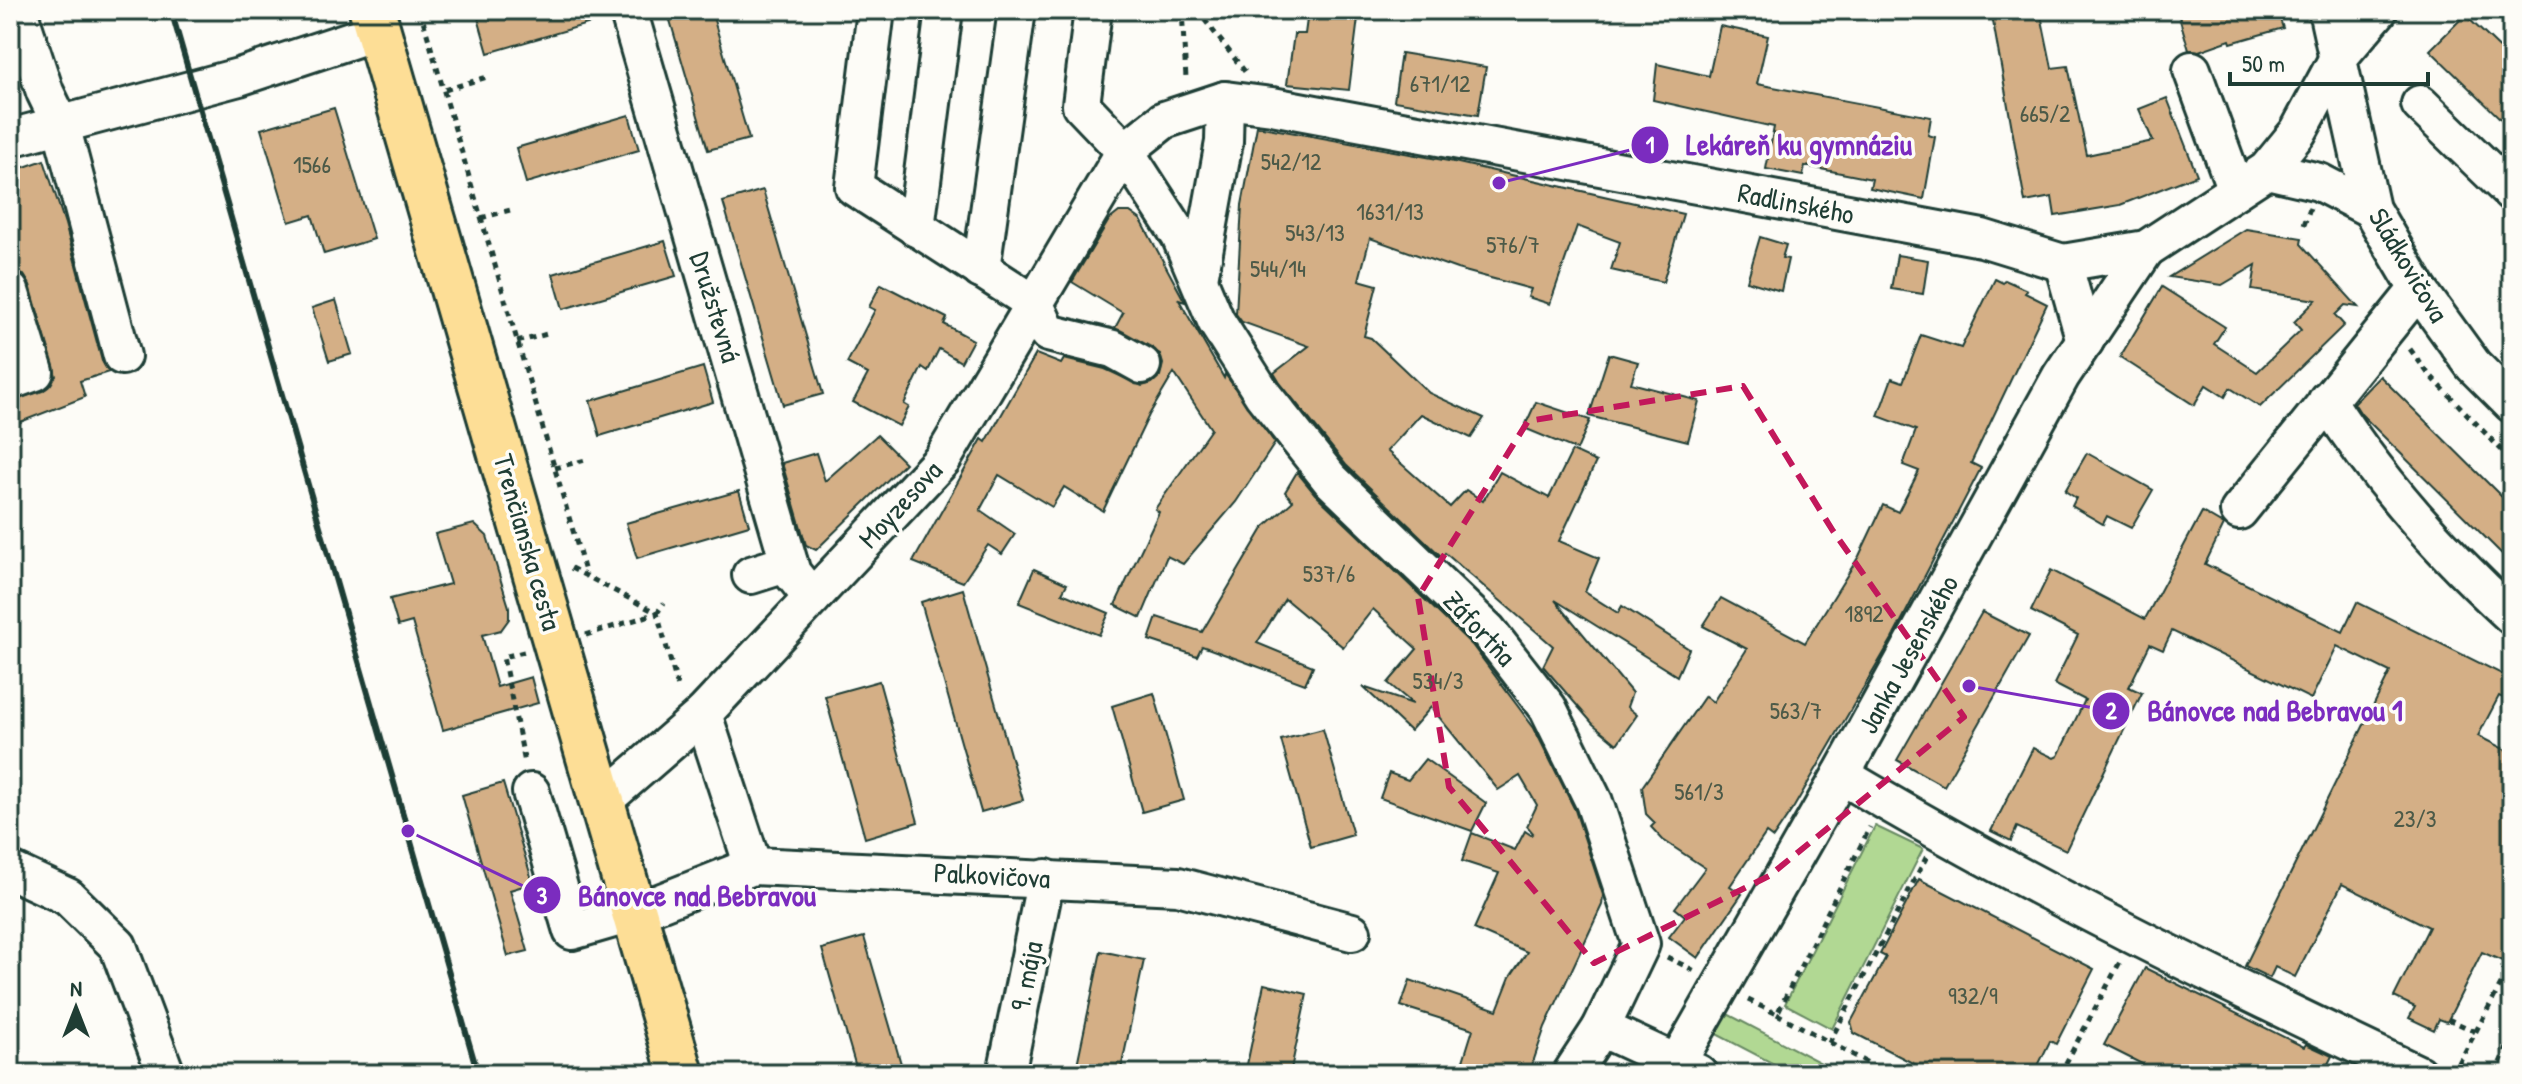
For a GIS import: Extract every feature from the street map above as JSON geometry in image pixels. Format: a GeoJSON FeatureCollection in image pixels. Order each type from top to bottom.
{"type":"FeatureCollection","features":[{"type":"Feature","properties":{"kind":"main road","name":"Trenčianska cesta"},"geometry":{"type":"LineString","coordinates":[[375,21],[681,1074]]}},
{"type":"Feature","properties":{"kind":"street"},"geometry":{"type":"LineString","coordinates":[[18,10],[27,89],[61,125],[122,356]]}},
{"type":"Feature","properties":{"kind":"street","name":"Družstevná"},"geometry":{"type":"LineString","coordinates":[[628,10],[798,578]]}},
{"type":"Feature","properties":{"kind":"street"},"geometry":{"type":"LineString","coordinates":[[876,10],[854,187],[1035,304],[1048,333],[1113,349],[1142,365]]}},
{"type":"Feature","properties":{"kind":"street"},"geometry":{"type":"LineString","coordinates":[[916,228],[944,10]]}},
{"type":"Feature","properties":{"kind":"street"},"geometry":{"type":"LineString","coordinates":[[981,270],[1017,10]]}},
{"type":"Feature","properties":{"kind":"street","name":"Záfortňa"},"geometry":{"type":"LineString","coordinates":[[1093,10],[1081,105],[1125,151],[1180,236],[1216,321],[1263,395],[1330,479],[1488,631],[1548,708],[1594,802],[1641,944],[1601,1028],[1571,1074]]}},
{"type":"Feature","properties":{"kind":"street","name":"Sládkovičova"},"geometry":{"type":"LineString","coordinates":[[2327,10],[2371,209],[2418,289],[2473,365],[2512,404]]}},
{"type":"Feature","properties":{"kind":"street","name":"Radlinského"},"geometry":{"type":"LineString","coordinates":[[1125,151],[1164,120],[1236,87],[1587,162],[1982,238],[2063,263],[2146,249],[2267,170],[2298,132],[2338,58],[2379,10]]}},
{"type":"Feature","properties":{"kind":"street"},"geometry":{"type":"LineString","coordinates":[[10,138],[239,77],[375,21]]}},
{"type":"Feature","properties":{"kind":"street"},"geometry":{"type":"LineString","coordinates":[[2192,70],[2236,190]]}},
{"type":"Feature","properties":{"kind":"street"},"geometry":{"type":"LineString","coordinates":[[1199,279],[1236,87]]}},
{"type":"Feature","properties":{"kind":"street"},"geometry":{"type":"LineString","coordinates":[[2420,104],[2512,193]]}},
{"type":"Feature","properties":{"kind":"street","name":"Moyzesova"},"geometry":{"type":"LineString","coordinates":[[603,801],[798,578],[942,460],[1125,151]]}},
{"type":"Feature","properties":{"kind":"street"},"geometry":{"type":"LineString","coordinates":[[2267,170],[2319,182],[2371,209]]}},
{"type":"Feature","properties":{"kind":"street","name":"Janka Jesenského"},"geometry":{"type":"LineString","coordinates":[[1688,1068],[1841,775],[2061,376],[2146,249]]}},
{"type":"Feature","properties":{"kind":"street"},"geometry":{"type":"LineString","coordinates":[[2063,263],[2085,341]]}},
{"type":"Feature","properties":{"kind":"street"},"geometry":{"type":"LineString","coordinates":[[2239,511],[2418,289]]}},
{"type":"Feature","properties":{"kind":"street"},"geometry":{"type":"LineString","coordinates":[[10,291],[35,372],[10,381]]}},
{"type":"Feature","properties":{"kind":"street"},"geometry":{"type":"LineString","coordinates":[[2327,400],[2357,447],[2482,588],[2512,616]]}},
{"type":"Feature","properties":{"kind":"street"},"geometry":{"type":"LineString","coordinates":[[751,575],[798,578]]}},
{"type":"Feature","properties":{"kind":"street"},"geometry":{"type":"LineString","coordinates":[[691,702],[753,866]]}},
{"type":"Feature","properties":{"kind":"street"},"geometry":{"type":"LineString","coordinates":[[1841,775],[1939,834],[2133,938],[2418,1074]]}},
{"type":"Feature","properties":{"kind":"street","name":"Palkovičova"},"geometry":{"type":"LineString","coordinates":[[531,792],[572,931],[634,913],[753,866],[1178,886],[1352,932]]}},
{"type":"Feature","properties":{"kind":"street"},"geometry":{"type":"LineString","coordinates":[[10,870],[68,897],[118,946],[166,1074]]}},
{"type":"Feature","properties":{"kind":"street","name":"9. mája"},"geometry":{"type":"LineString","coordinates":[[1006,1074],[1046,878]]}},
{"type":"Feature","properties":{"kind":"street"},"geometry":{"type":"LineString","coordinates":[[1601,1028],[1688,1068]]}},
{"type":"Feature","properties":{"kind":"path"},"geometry":{"type":"LineString","coordinates":[[420,10],[586,575]]}},
{"type":"Feature","properties":{"kind":"path"},"geometry":{"type":"LineString","coordinates":[[1182,10],[1186,78]]}},
{"type":"Feature","properties":{"kind":"path"},"geometry":{"type":"LineString","coordinates":[[1197,10],[1236,87]]}},
{"type":"Feature","properties":{"kind":"path"},"geometry":{"type":"LineString","coordinates":[[445,90],[490,76]]}},
{"type":"Feature","properties":{"kind":"path"},"geometry":{"type":"LineString","coordinates":[[481,218],[514,209]]}},
{"type":"Feature","properties":{"kind":"path"},"geometry":{"type":"LineString","coordinates":[[2391,322],[2427,372],[2512,461]]}},
{"type":"Feature","properties":{"kind":"path"},"geometry":{"type":"LineString","coordinates":[[517,342],[547,334]]}},
{"type":"Feature","properties":{"kind":"path"},"geometry":{"type":"LineString","coordinates":[[555,468],[589,459]]}},
{"type":"Feature","properties":{"kind":"path"},"geometry":{"type":"LineString","coordinates":[[569,567],[657,613],[691,702]]}},
{"type":"Feature","properties":{"kind":"path"},"geometry":{"type":"LineString","coordinates":[[574,638],[657,613],[664,603]]}},
{"type":"Feature","properties":{"kind":"path"},"geometry":{"type":"LineString","coordinates":[[531,792],[503,657],[536,648]]}},
{"type":"Feature","properties":{"kind":"path"},"geometry":{"type":"LineString","coordinates":[[1777,1014],[1883,801]]}},
{"type":"Feature","properties":{"kind":"path"},"geometry":{"type":"LineString","coordinates":[[1829,1043],[1939,834]]}},
{"type":"Feature","properties":{"kind":"path"},"geometry":{"type":"LineString","coordinates":[[2060,1074],[2133,938]]}},
{"type":"Feature","properties":{"kind":"path"},"geometry":{"type":"LineString","coordinates":[[2453,1074],[2512,964]]}},
{"type":"Feature","properties":{"kind":"path"},"geometry":{"type":"LineString","coordinates":[[1765,1008],[1881,1070],[1878,1074]]}},
{"type":"Feature","properties":{"kind":"path"},"geometry":{"type":"LineString","coordinates":[[2448,1019],[2476,1032]]}},
{"type":"Feature","properties":{"kind":"path"},"geometry":{"type":"LineString","coordinates":[[2495,1074],[2512,1036]]}},
{"type":"Feature","properties":{"kind":"highlighted area"},"geometry":{"type":"Polygon","coordinates":[[[1743,386],[1833,531],[1964,717],[1769,876],[1594,963],[1449,787],[1418,597],[1528,421],[1743,386]]]}},
{"type":"Feature","properties":{"kind":"green space"},"geometry":{"type":"Polygon","coordinates":[[[1875,826],[1923,849],[1832,1029],[1785,1004],[1875,826]]]}},
{"type":"Feature","properties":{"kind":"green space"},"geometry":{"type":"Polygon","coordinates":[[[1716,1008],[1842,1074],[1793,1074],[1705,1028],[1716,1008]]]}},
{"type":"Feature","properties":{"kind":"building"},"geometry":{"type":"Polygon","coordinates":[[[506,10],[608,10],[608,18],[488,53],[478,18],[506,10]]]}},
{"type":"Feature","properties":{"kind":"building"},"geometry":{"type":"Polygon","coordinates":[[[667,10],[711,10],[749,139],[708,150],[667,10]]]}},
{"type":"Feature","properties":{"kind":"building"},"geometry":{"type":"Polygon","coordinates":[[[1359,10],[1349,90],[1287,84],[1294,34],[1305,34],[1308,12],[1359,10]]]}},
{"type":"Feature","properties":{"kind":"building"},"geometry":{"type":"Polygon","coordinates":[[[1991,10],[2040,10],[2052,68],[2068,66],[2087,155],[2153,141],[2139,109],[2167,98],[2197,175],[2120,205],[2055,216],[2052,197],[2025,202],[1991,10]]]}},
{"type":"Feature","properties":{"kind":"building"},"geometry":{"type":"Polygon","coordinates":[[[2177,10],[2277,10],[2283,28],[2231,43],[2230,40],[2199,51],[2189,50],[2177,10]]]}},
{"type":"Feature","properties":{"kind":"building"},"geometry":{"type":"Polygon","coordinates":[[[2465,15],[2512,60],[2512,130],[2430,50],[2465,15]]]}},
{"type":"Feature","properties":{"kind":"building"},"geometry":{"type":"Polygon","coordinates":[[[1720,26],[1768,36],[1757,84],[1931,117],[1928,135],[1935,137],[1924,199],[1870,188],[1872,179],[1805,166],[1803,176],[1766,169],[1774,127],[1653,100],[1657,64],[1709,76],[1720,26]]]}},
{"type":"Feature","properties":{"kind":"building"},"geometry":{"type":"Polygon","coordinates":[[[1401,53],[1486,67],[1478,115],[1394,101],[1401,53]]]}},
{"type":"Feature","properties":{"kind":"building"},"geometry":{"type":"Polygon","coordinates":[[[334,108],[374,239],[324,254],[312,215],[289,222],[261,129],[334,108]]]}},
{"type":"Feature","properties":{"kind":"building"},"geometry":{"type":"Polygon","coordinates":[[[629,115],[639,150],[526,183],[516,148],[629,115]]]}},
{"type":"Feature","properties":{"kind":"building"},"geometry":{"type":"Polygon","coordinates":[[[1257,126],[1454,162],[1683,214],[1663,282],[1611,270],[1620,242],[1577,226],[1550,304],[1528,297],[1531,289],[1457,269],[1370,238],[1359,280],[1377,285],[1364,336],[1371,338],[1429,393],[1484,418],[1471,438],[1421,414],[1387,451],[1450,507],[1466,490],[1483,501],[1500,472],[1549,498],[1572,451],[1596,462],[1559,541],[1599,558],[1585,592],[1618,613],[1622,606],[1689,649],[1677,676],[1555,600],[1632,693],[1627,707],[1637,715],[1617,744],[1593,724],[1543,666],[1553,646],[1445,553],[1442,557],[1346,465],[1280,383],[1274,373],[1309,346],[1242,322],[1236,314],[1242,205],[1257,126]]]}},
{"type":"Feature","properties":{"kind":"building"},"geometry":{"type":"Polygon","coordinates":[[[44,160],[65,224],[102,361],[109,372],[80,381],[85,397],[10,426],[10,401],[43,391],[56,376],[30,285],[24,275],[10,271],[10,172],[44,160]]]}},
{"type":"Feature","properties":{"kind":"building"},"geometry":{"type":"Polygon","coordinates":[[[763,190],[823,394],[783,405],[723,202],[763,190]]]}},
{"type":"Feature","properties":{"kind":"building"},"geometry":{"type":"Polygon","coordinates":[[[1119,212],[1130,212],[1141,220],[1185,302],[1179,300],[1224,378],[1225,374],[1275,443],[1236,502],[1183,564],[1167,556],[1141,618],[1115,605],[1159,512],[1155,509],[1211,429],[1174,373],[1149,415],[1103,511],[1064,487],[1052,507],[999,475],[980,510],[1015,534],[1002,554],[988,545],[963,582],[913,562],[982,439],[986,442],[1036,354],[1061,364],[1064,359],[1105,369],[1142,386],[1160,376],[1163,364],[1160,354],[1115,328],[1123,313],[1072,282],[1109,220],[1119,212]]]}},
{"type":"Feature","properties":{"kind":"building"},"geometry":{"type":"Polygon","coordinates":[[[2246,229],[2302,238],[2301,244],[2358,307],[2345,305],[2335,315],[2344,325],[2260,407],[2230,388],[2225,397],[2206,385],[2194,405],[2120,357],[2162,287],[2225,327],[2214,344],[2257,372],[2301,330],[2294,322],[2316,300],[2252,290],[2256,265],[2222,285],[2169,277],[2246,229]]]}},
{"type":"Feature","properties":{"kind":"building"},"geometry":{"type":"Polygon","coordinates":[[[1760,237],[1786,245],[1782,258],[1788,259],[1781,291],[1747,281],[1760,237]]]}},
{"type":"Feature","properties":{"kind":"building"},"geometry":{"type":"Polygon","coordinates":[[[665,241],[676,276],[563,309],[553,274],[665,241]]]}},
{"type":"Feature","properties":{"kind":"building"},"geometry":{"type":"Polygon","coordinates":[[[1897,255],[1928,260],[1923,294],[1891,289],[1897,255]]]}},
{"type":"Feature","properties":{"kind":"building"},"geometry":{"type":"Polygon","coordinates":[[[1995,279],[2027,290],[2025,293],[2047,304],[1971,463],[1981,468],[1892,639],[1794,807],[1773,838],[1766,833],[1730,886],[1742,894],[1698,958],[1669,937],[1685,916],[1675,908],[1705,868],[1663,840],[1651,827],[1655,823],[1646,814],[1642,787],[1705,696],[1713,702],[1747,649],[1703,626],[1721,598],[1805,643],[1859,556],[1883,505],[1898,512],[1919,471],[1903,465],[1916,430],[1878,416],[1892,378],[1903,382],[1921,335],[1961,348],[1995,279]]]}},
{"type":"Feature","properties":{"kind":"building"},"geometry":{"type":"Polygon","coordinates":[[[881,284],[947,318],[944,324],[973,340],[961,362],[939,349],[928,371],[922,367],[904,404],[909,407],[899,426],[853,402],[868,374],[847,363],[875,310],[869,307],[881,284]]]}},
{"type":"Feature","properties":{"kind":"building"},"geometry":{"type":"Polygon","coordinates":[[[336,300],[352,354],[329,361],[312,308],[336,300]]]}},
{"type":"Feature","properties":{"kind":"building"},"geometry":{"type":"Polygon","coordinates":[[[1609,354],[1638,362],[1631,383],[1699,401],[1688,441],[1589,416],[1609,354]]]}},
{"type":"Feature","properties":{"kind":"building"},"geometry":{"type":"Polygon","coordinates":[[[703,367],[713,402],[600,436],[590,401],[703,367]]]}},
{"type":"Feature","properties":{"kind":"building"},"geometry":{"type":"Polygon","coordinates":[[[2380,376],[2512,507],[2512,564],[2361,414],[2354,403],[2380,376]]]}},
{"type":"Feature","properties":{"kind":"building"},"geometry":{"type":"Polygon","coordinates":[[[1536,402],[1590,420],[1577,450],[1524,428],[1536,402]]]}},
{"type":"Feature","properties":{"kind":"building"},"geometry":{"type":"Polygon","coordinates":[[[877,435],[905,463],[816,550],[806,545],[782,463],[816,453],[825,481],[877,435]]]}},
{"type":"Feature","properties":{"kind":"building"},"geometry":{"type":"Polygon","coordinates":[[[2087,453],[2153,490],[2131,528],[2107,516],[2103,524],[2072,506],[2076,498],[2065,491],[2087,453]]]}},
{"type":"Feature","properties":{"kind":"building"},"geometry":{"type":"Polygon","coordinates":[[[1297,472],[1315,494],[1472,645],[1534,728],[1575,810],[1603,895],[1602,905],[1545,1027],[1529,1074],[1459,1074],[1473,1029],[1401,1006],[1410,980],[1497,1010],[1510,977],[1527,952],[1474,929],[1499,873],[1462,861],[1472,833],[1515,850],[1525,831],[1531,835],[1533,833],[1527,826],[1537,805],[1520,776],[1498,790],[1431,707],[1410,731],[1363,687],[1413,704],[1388,683],[1417,649],[1373,609],[1343,647],[1285,599],[1257,643],[1313,666],[1305,684],[1202,646],[1197,656],[1149,640],[1157,617],[1202,632],[1264,527],[1293,501],[1285,492],[1297,472]]]}},
{"type":"Feature","properties":{"kind":"building"},"geometry":{"type":"Polygon","coordinates":[[[739,491],[749,525],[637,558],[626,523],[739,491]]]}},
{"type":"Feature","properties":{"kind":"building"},"geometry":{"type":"Polygon","coordinates":[[[2202,512],[2224,525],[2205,564],[2343,632],[2357,602],[2512,679],[2512,702],[2499,696],[2478,736],[2512,753],[2512,940],[2502,961],[2482,952],[2447,1022],[2439,1019],[2434,1030],[2409,1018],[2415,1007],[2394,997],[2429,927],[2342,884],[2295,977],[2275,967],[2270,978],[2245,966],[2390,672],[2337,646],[2311,699],[2172,631],[2163,650],[2150,644],[2129,687],[2142,693],[2066,850],[2017,827],[2011,841],[1991,831],[2033,748],[2054,758],[2058,756],[2085,700],[2054,684],[2078,635],[2031,611],[2051,570],[2145,619],[2202,512]]]}},
{"type":"Feature","properties":{"kind":"building"},"geometry":{"type":"Polygon","coordinates":[[[474,524],[487,536],[509,607],[509,619],[501,630],[482,635],[497,687],[531,677],[538,703],[443,730],[412,622],[398,626],[390,599],[450,584],[435,534],[474,524]]]}},
{"type":"Feature","properties":{"kind":"building"},"geometry":{"type":"Polygon","coordinates":[[[1034,569],[1067,584],[1062,593],[1109,613],[1099,635],[1019,603],[1034,569]]]}},
{"type":"Feature","properties":{"kind":"building"},"geometry":{"type":"Polygon","coordinates":[[[963,589],[1023,800],[981,812],[921,602],[963,589]]]}},
{"type":"Feature","properties":{"kind":"building"},"geometry":{"type":"Polygon","coordinates":[[[1982,612],[2029,636],[1944,786],[1897,760],[1982,612]]]}},
{"type":"Feature","properties":{"kind":"building"},"geometry":{"type":"Polygon","coordinates":[[[879,681],[918,822],[865,838],[825,696],[879,681]]]}},
{"type":"Feature","properties":{"kind":"building"},"geometry":{"type":"Polygon","coordinates":[[[1154,693],[1184,800],[1142,812],[1112,706],[1154,693]]]}},
{"type":"Feature","properties":{"kind":"building"},"geometry":{"type":"Polygon","coordinates":[[[1323,729],[1353,835],[1311,847],[1281,740],[1323,729]]]}},
{"type":"Feature","properties":{"kind":"building"},"geometry":{"type":"Polygon","coordinates":[[[1425,759],[1486,803],[1472,831],[1380,798],[1389,773],[1408,780],[1425,759]]]}},
{"type":"Feature","properties":{"kind":"building"},"geometry":{"type":"Polygon","coordinates":[[[503,783],[533,883],[510,890],[528,951],[508,956],[462,795],[503,783]]]}},
{"type":"Feature","properties":{"kind":"building"},"geometry":{"type":"Polygon","coordinates":[[[1919,879],[2094,969],[2056,1044],[2050,1041],[2034,1074],[1934,1074],[1854,1033],[1851,1022],[1886,957],[1880,954],[1919,879]]]}},
{"type":"Feature","properties":{"kind":"building"},"geometry":{"type":"Polygon","coordinates":[[[864,937],[904,1074],[858,1074],[846,1033],[822,949],[864,937]]]}},
{"type":"Feature","properties":{"kind":"building"},"geometry":{"type":"Polygon","coordinates":[[[1101,951],[1144,960],[1120,1074],[1075,1074],[1101,951]]]}},
{"type":"Feature","properties":{"kind":"building"},"geometry":{"type":"Polygon","coordinates":[[[2145,968],[2304,1047],[2306,1044],[2332,1056],[2323,1074],[2144,1074],[2148,1067],[2104,1045],[2145,968]]]}},
{"type":"Feature","properties":{"kind":"building"},"geometry":{"type":"Polygon","coordinates":[[[1264,984],[1307,994],[1290,1074],[1245,1074],[1264,984]]]}},
{"type":"Feature","properties":{"kind":"railway"},"geometry":{"type":"LineString","coordinates":[[171,10],[478,1074]]}},
{"type":"Feature","properties":{"kind":"place","name":"Lekáreň ku gymnáziu"},"geometry":{"type":"Point","coordinates":[1499,183]}},
{"type":"Feature","properties":{"kind":"place","name":"Bánovce nad Bebravou 1"},"geometry":{"type":"Point","coordinates":[1969,686]}},
{"type":"Feature","properties":{"kind":"place","name":"Bánovce nad Bebravou"},"geometry":{"type":"Point","coordinates":[408,831]}}]}
